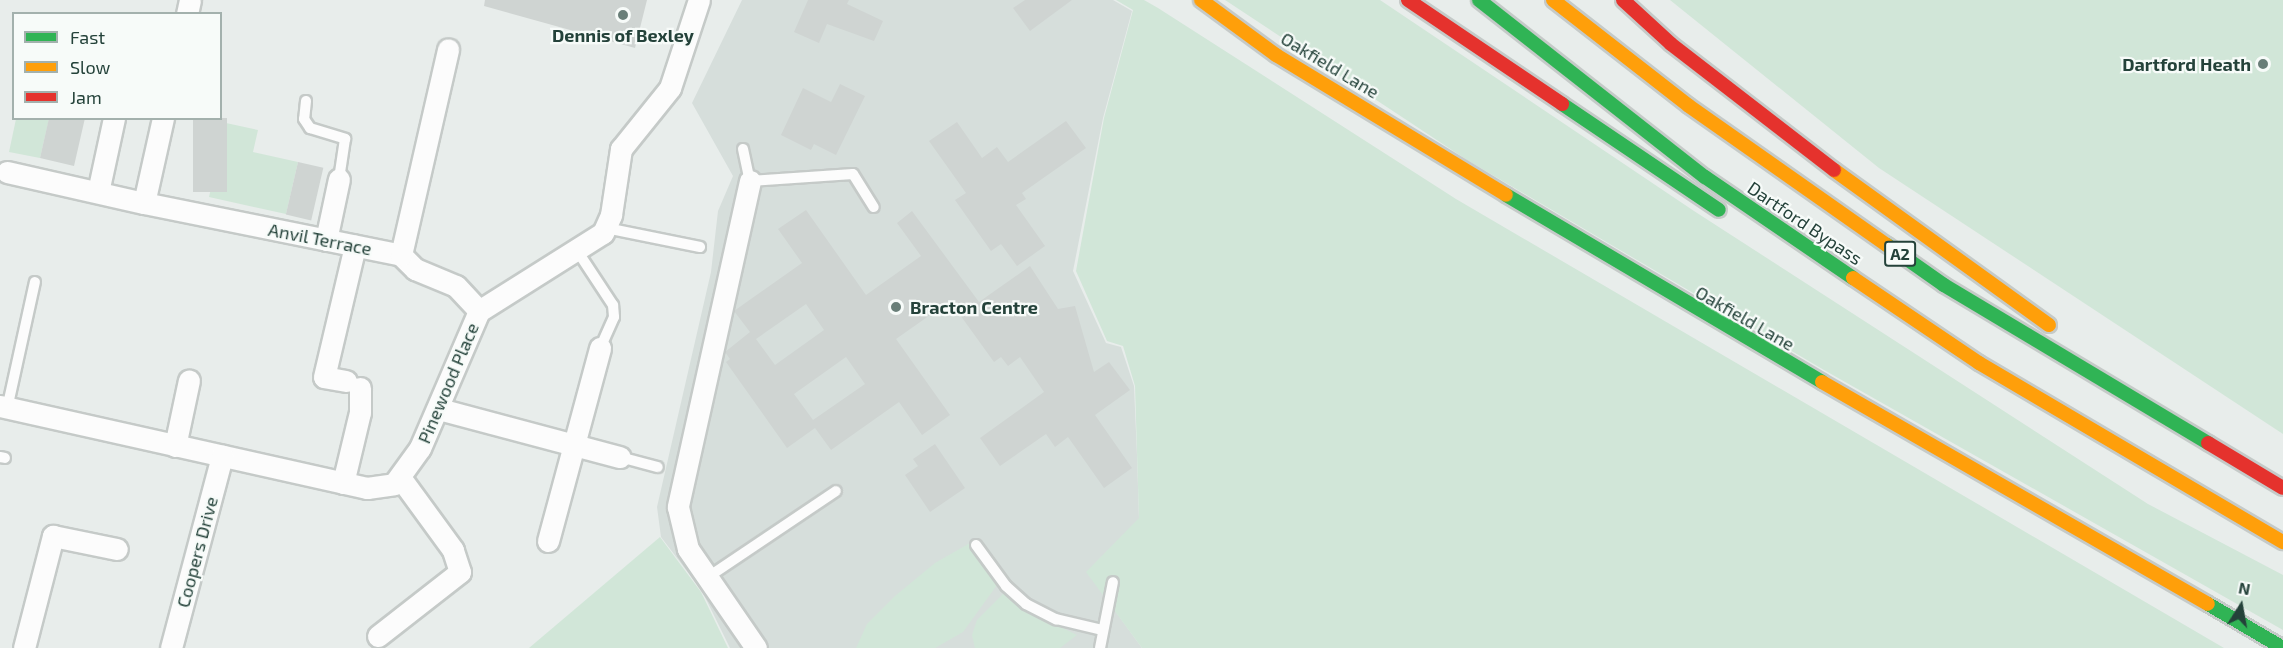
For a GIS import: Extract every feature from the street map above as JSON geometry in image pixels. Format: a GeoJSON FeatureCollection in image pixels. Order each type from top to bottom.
{"type":"FeatureCollection","features":[{"type":"Feature","properties":{"kind":"main road","name":"Oakfield Lane"},"geometry":{"type":"LineString","coordinates":[[1201,0],[1276,54],[1714,322],[2058,514],[2283,648]]}},
{"type":"Feature","properties":{"kind":"main road"},"geometry":{"type":"LineString","coordinates":[[1408,0],[1732,217]]}},
{"type":"Feature","properties":{"kind":"main road","name":"Dartford Bypass"},"geometry":{"type":"LineString","coordinates":[[1479,0],[1705,177],[1979,363],[2283,542]]}},
{"type":"Feature","properties":{"kind":"main road","name":"Dartford Bypass"},"geometry":{"type":"LineString","coordinates":[[1553,0],[1689,106],[1944,285],[2283,488]]}},
{"type":"Feature","properties":{"kind":"main road"},"geometry":{"type":"LineString","coordinates":[[1623,0],[1671,44],[1898,220],[2065,336]]}},
{"type":"Feature","properties":{"kind":"main road"},"geometry":{"type":"LineString","coordinates":[[1762,235],[1979,363]]}},
{"type":"Feature","properties":{"kind":"main road"},"geometry":{"type":"LineString","coordinates":[[2094,356],[2266,478]]}},
{"type":"Feature","properties":{"kind":"street"},"geometry":{"type":"LineString","coordinates":[[606,228],[619,153],[670,88],[699,0]]}},
{"type":"Feature","properties":{"kind":"street"},"geometry":{"type":"LineString","coordinates":[[401,255],[448,49]]}},
{"type":"Feature","properties":{"kind":"street"},"geometry":{"type":"LineString","coordinates":[[98,192],[114,120]]}},
{"type":"Feature","properties":{"kind":"street"},"geometry":{"type":"LineString","coordinates":[[144,203],[163,120]]}},
{"type":"Feature","properties":{"kind":"street","name":"Anvil Terrace"},"geometry":{"type":"LineString","coordinates":[[7,172],[144,203],[401,255],[415,269],[456,286],[479,311]]}},
{"type":"Feature","properties":{"kind":"street"},"geometry":{"type":"LineString","coordinates":[[326,240],[339,179]]}},
{"type":"Feature","properties":{"kind":"street"},"geometry":{"type":"LineString","coordinates":[[750,181],[678,507],[688,549],[756,648]]}},
{"type":"Feature","properties":{"kind":"street","name":"Pinewood Place"},"geometry":{"type":"LineString","coordinates":[[402,480],[439,409],[479,311],[578,252],[606,228]]}},
{"type":"Feature","properties":{"kind":"street"},"geometry":{"type":"LineString","coordinates":[[343,483],[360,412],[353,384],[324,377],[355,246]]}},
{"type":"Feature","properties":{"kind":"street"},"geometry":{"type":"LineString","coordinates":[[548,541],[571,444],[600,348]]}},
{"type":"Feature","properties":{"kind":"street"},"geometry":{"type":"LineString","coordinates":[[175,446],[189,380]]}},
{"type":"Feature","properties":{"kind":"street"},"geometry":{"type":"LineString","coordinates":[[3,407],[375,489],[402,480],[453,550],[460,572],[378,636]]}},
{"type":"Feature","properties":{"kind":"street"},"geometry":{"type":"LineString","coordinates":[[439,409],[620,457]]}},
{"type":"Feature","properties":{"kind":"street","name":"Coopers Drive"},"geometry":{"type":"LineString","coordinates":[[173,648],[222,456]]}},
{"type":"Feature","properties":{"kind":"street"},"geometry":{"type":"LineString","coordinates":[[24,648],[53,536],[117,549]]}},
{"type":"Feature","properties":{"kind":"lane"},"geometry":{"type":"LineString","coordinates":[[306,101],[303,119],[309,128],[345,139],[339,179]]}},
{"type":"Feature","properties":{"kind":"lane"},"geometry":{"type":"LineString","coordinates":[[743,149],[750,181],[853,174],[874,207]]}},
{"type":"Feature","properties":{"kind":"lane"},"geometry":{"type":"LineString","coordinates":[[606,228],[700,247]]}},
{"type":"Feature","properties":{"kind":"lane"},"geometry":{"type":"LineString","coordinates":[[578,252],[613,305],[614,317],[600,348]]}},
{"type":"Feature","properties":{"kind":"lane"},"geometry":{"type":"LineString","coordinates":[[3,407],[35,282]]}},
{"type":"Feature","properties":{"kind":"lane"},"geometry":{"type":"LineString","coordinates":[[620,457],[658,467]]}},
{"type":"Feature","properties":{"kind":"lane"},"geometry":{"type":"LineString","coordinates":[[708,577],[836,491]]}},
{"type":"Feature","properties":{"kind":"lane"},"geometry":{"type":"LineString","coordinates":[[976,545],[1004,584],[1026,604],[1056,619],[1102,630]]}},
{"type":"Feature","properties":{"kind":"lane"},"geometry":{"type":"LineString","coordinates":[[1100,648],[1113,582]]}},
{"type":"Feature","properties":{"kind":"shaded area","name":"Bracton Centre"},"geometry":{"type":"Polygon","coordinates":[[[742,0],[1113,0],[1132,11],[1103,118],[1073,271],[1106,343],[1121,347],[1134,386],[1139,519],[1087,572],[1142,648],[730,648],[702,591],[661,537],[657,507],[711,272],[718,211],[733,176],[692,103],[742,0]]]}},
{"type":"Feature","properties":{"kind":"green space"},"geometry":{"type":"Polygon","coordinates":[[[1116,0],[1144,0],[1158,8],[1456,199],[2224,648],[1142,648],[1086,572],[1139,518],[1135,386],[1123,346],[1107,341],[1076,271],[1104,118],[1133,10],[1116,0]]]}},
{"type":"Feature","properties":{"kind":"green space"},"geometry":{"type":"Polygon","coordinates":[[[1225,0],[1380,0],[1694,211],[2148,504],[2283,575],[2283,630],[1824,370],[1467,160],[1225,0]]]}},
{"type":"Feature","properties":{"kind":"green space"},"geometry":{"type":"Polygon","coordinates":[[[1670,0],[2283,0],[2283,434],[1879,168],[1670,0]]]}},
{"type":"Feature","properties":{"kind":"green space"},"geometry":{"type":"Polygon","coordinates":[[[16,120],[49,120],[40,158],[9,152],[16,120]]]}},
{"type":"Feature","properties":{"kind":"green space"},"geometry":{"type":"Polygon","coordinates":[[[226,123],[258,130],[253,152],[298,162],[286,214],[209,197],[226,123]]]}},
{"type":"Feature","properties":{"kind":"green space"},"geometry":{"type":"Polygon","coordinates":[[[660,537],[701,592],[728,648],[529,648],[660,537]]]}},
{"type":"Feature","properties":{"kind":"green space"},"geometry":{"type":"Polygon","coordinates":[[[970,543],[997,585],[963,632],[935,648],[856,648],[867,624],[895,596],[935,563],[970,543]]]}},
{"type":"Feature","properties":{"kind":"green space"},"geometry":{"type":"Polygon","coordinates":[[[1005,592],[1022,608],[1077,635],[1060,648],[975,648],[972,635],[977,620],[1005,592]]]}},
{"type":"Feature","properties":{"kind":"building"},"geometry":{"type":"Polygon","coordinates":[[[485,0],[647,0],[635,48],[484,6],[485,0]]]}},
{"type":"Feature","properties":{"kind":"building"},"geometry":{"type":"Polygon","coordinates":[[[808,0],[849,0],[847,4],[883,21],[874,41],[827,24],[819,43],[794,32],[808,0]]]}},
{"type":"Feature","properties":{"kind":"building"},"geometry":{"type":"Polygon","coordinates":[[[1025,0],[1072,0],[1030,31],[1013,8],[1025,0]]]}},
{"type":"Feature","properties":{"kind":"building"},"geometry":{"type":"Polygon","coordinates":[[[840,84],[865,96],[836,155],[814,144],[811,150],[781,135],[803,88],[831,102],[840,84]]]}},
{"type":"Feature","properties":{"kind":"building"},"geometry":{"type":"Polygon","coordinates":[[[227,118],[227,192],[193,192],[193,120],[227,118]]]}},
{"type":"Feature","properties":{"kind":"building"},"geometry":{"type":"Polygon","coordinates":[[[49,120],[85,120],[74,166],[40,158],[49,120]]]}},
{"type":"Feature","properties":{"kind":"building"},"geometry":{"type":"Polygon","coordinates":[[[1066,121],[1086,148],[1022,193],[1026,199],[1016,205],[1045,246],[1017,266],[1001,244],[991,251],[955,200],[966,193],[929,141],[957,122],[982,158],[997,147],[1008,162],[1066,121]]]}},
{"type":"Feature","properties":{"kind":"building"},"geometry":{"type":"Polygon","coordinates":[[[298,162],[323,168],[311,220],[286,215],[298,162]]]}},
{"type":"Feature","properties":{"kind":"building","name":"Bracton Centre"},"geometry":{"type":"Polygon","coordinates":[[[806,210],[866,295],[921,256],[897,223],[912,211],[979,302],[1030,266],[1058,309],[1075,306],[1094,372],[1109,362],[1130,390],[1095,415],[1132,468],[1104,488],[1068,437],[1055,447],[1046,434],[1000,466],[980,438],[1044,392],[1020,357],[1008,366],[1001,357],[994,362],[950,301],[896,339],[950,415],[922,435],[899,402],[831,450],[815,428],[787,448],[726,362],[730,359],[725,352],[750,332],[734,311],[802,263],[778,229],[806,210]],[[806,304],[756,339],[775,365],[824,330],[806,304]],[[846,357],[794,394],[813,420],[865,384],[846,357]]]}},
{"type":"Feature","properties":{"kind":"building"},"geometry":{"type":"Polygon","coordinates":[[[935,444],[965,488],[930,512],[905,475],[918,466],[913,459],[935,444]]]}},
{"type":"Feature","properties":{"kind":"traffic: fast"},"geometry":{"type":"LineString","coordinates":[[1479,0],[1705,177],[1853,278]]}},
{"type":"Feature","properties":{"kind":"traffic: fast"},"geometry":{"type":"LineString","coordinates":[[1562,104],[1719,210]]}},
{"type":"Feature","properties":{"kind":"traffic: fast"},"geometry":{"type":"LineString","coordinates":[[1506,195],[1822,382]]}},
{"type":"Feature","properties":{"kind":"traffic: fast"},"geometry":{"type":"LineString","coordinates":[[1887,245],[1944,285],[2208,443]]}},
{"type":"Feature","properties":{"kind":"traffic: fast"},"geometry":{"type":"LineString","coordinates":[[2208,604],[2283,648]]}},
{"type":"Feature","properties":{"kind":"traffic: slow"},"geometry":{"type":"LineString","coordinates":[[1201,0],[1276,55],[1506,195]]}},
{"type":"Feature","properties":{"kind":"traffic: slow"},"geometry":{"type":"LineString","coordinates":[[1553,0],[1689,106],[1887,245]]}},
{"type":"Feature","properties":{"kind":"traffic: slow"},"geometry":{"type":"LineString","coordinates":[[1834,170],[2049,325]]}},
{"type":"Feature","properties":{"kind":"traffic: slow"},"geometry":{"type":"LineString","coordinates":[[1853,278],[1979,363],[2283,542]]}},
{"type":"Feature","properties":{"kind":"traffic: slow"},"geometry":{"type":"LineString","coordinates":[[1822,382],[2208,604]]}},
{"type":"Feature","properties":{"kind":"traffic: jam"},"geometry":{"type":"LineString","coordinates":[[1408,0],[1562,104]]}},
{"type":"Feature","properties":{"kind":"traffic: jam"},"geometry":{"type":"LineString","coordinates":[[1623,0],[1671,44],[1834,170]]}},
{"type":"Feature","properties":{"kind":"traffic: jam"},"geometry":{"type":"LineString","coordinates":[[2208,443],[2283,488]]}},
{"type":"Feature","properties":{"kind":"place","name":"Dennis of Bexley"},"geometry":{"type":"Point","coordinates":[623,15]}},
{"type":"Feature","properties":{"kind":"place","name":"Dartford Heath"},"geometry":{"type":"Point","coordinates":[2263,64]}},
{"type":"Feature","properties":{"kind":"place","name":"Bracton Centre"},"geometry":{"type":"Point","coordinates":[896,307]}}]}
